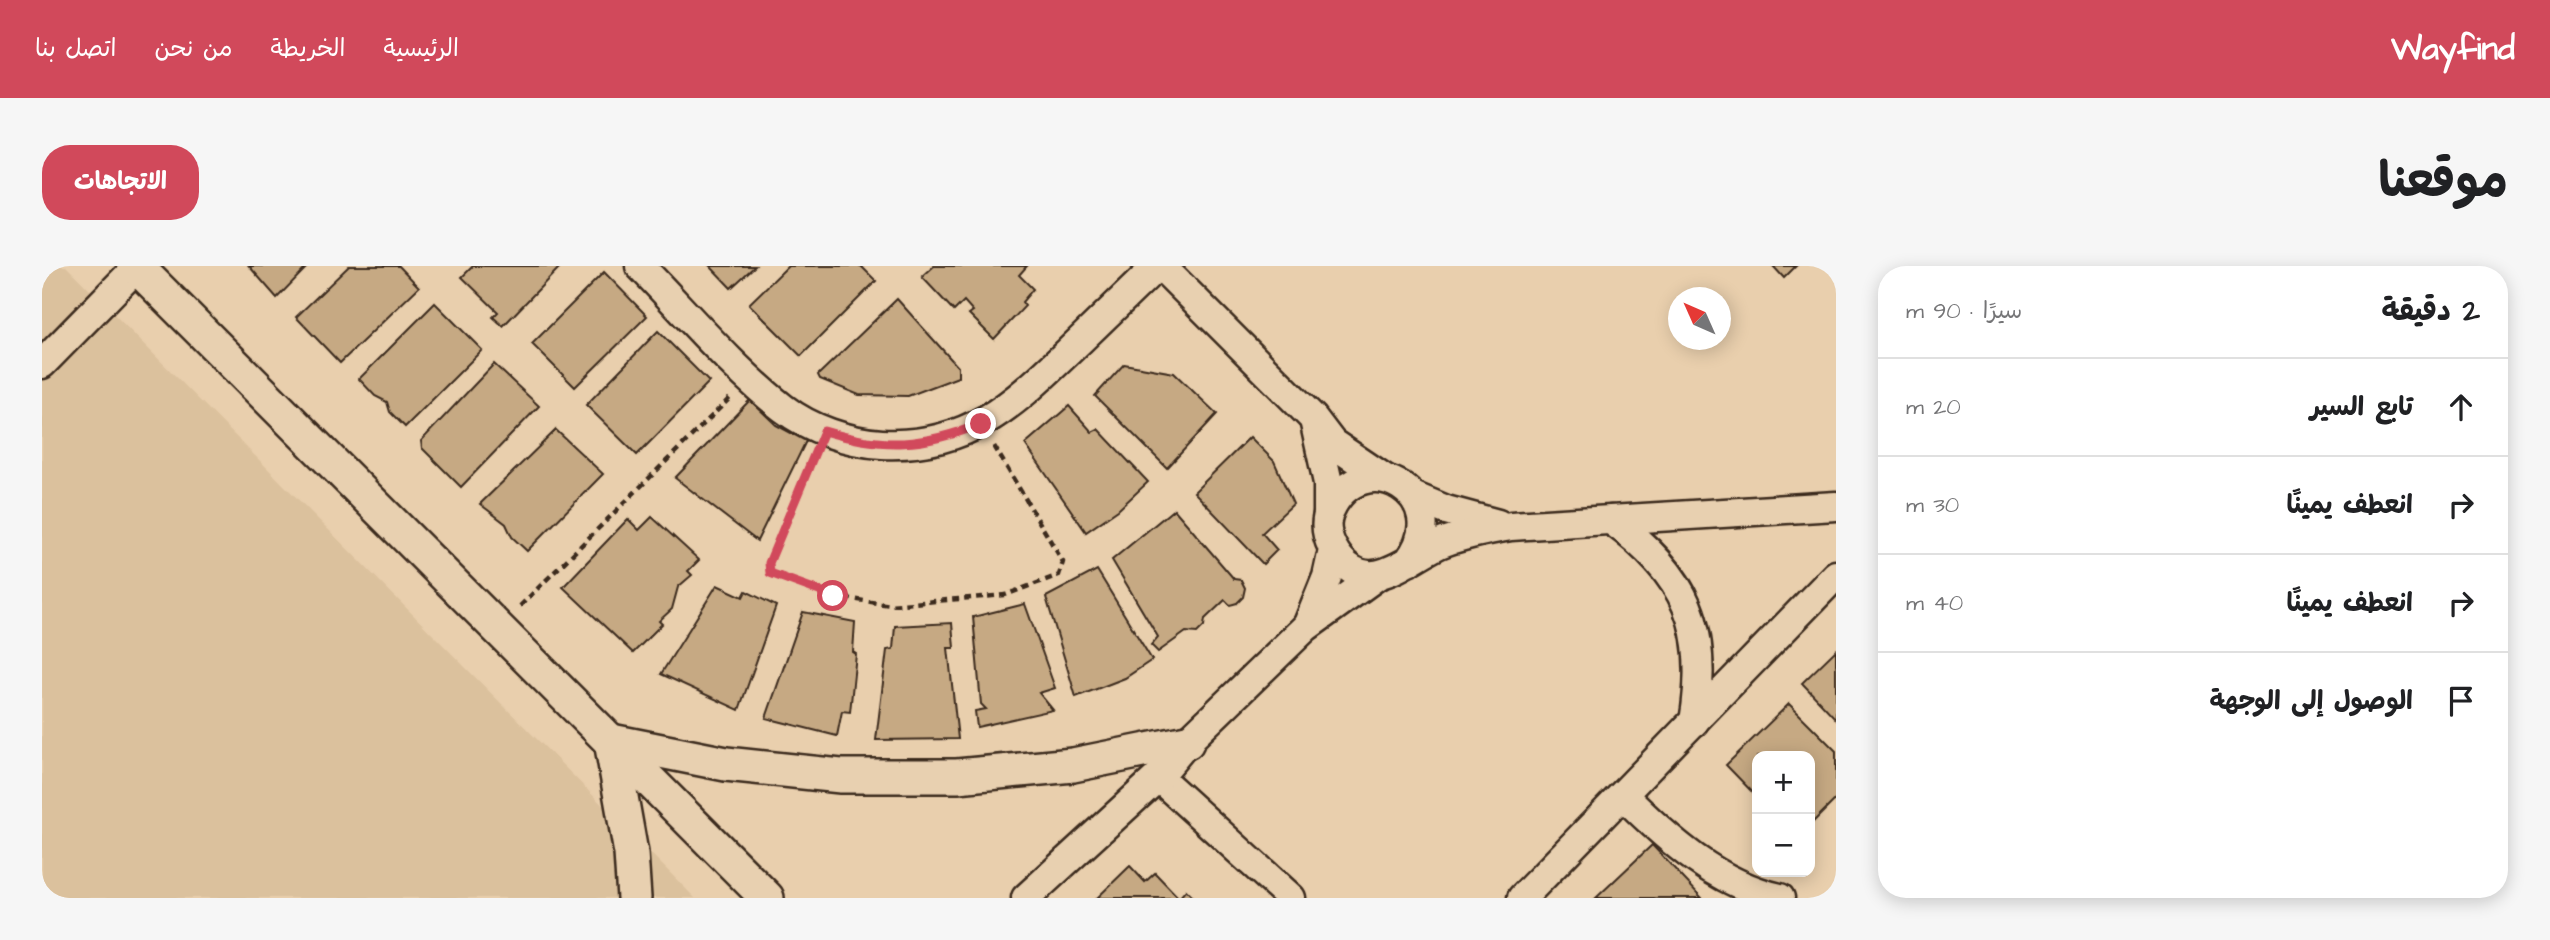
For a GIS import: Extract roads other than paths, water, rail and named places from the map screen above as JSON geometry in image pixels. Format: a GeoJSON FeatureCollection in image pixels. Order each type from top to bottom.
{"type":"FeatureCollection","features":[{"type":"Feature","properties":{"kind":"street"},"geometry":{"type":"LineString","coordinates":[[42,364],[137,266],[767,898]]}},
{"type":"Feature","properties":{"kind":"street"},"geometry":{"type":"LineString","coordinates":[[640,266],[784,409],[824,431],[863,443],[904,445],[943,439],[981,424],[1010,406],[1159,266],[1313,418],[1332,443],[1384,478],[1401,485],[1415,497],[1478,520],[1511,526]]}},
{"type":"Feature","properties":{"kind":"street"},"geometry":{"type":"LineString","coordinates":[[1313,418],[1328,483],[1326,533],[1333,550],[1352,568],[1378,575],[1389,573],[1440,543],[1475,532],[1511,526],[1836,506]]}},
{"type":"Feature","properties":{"kind":"street"},"geometry":{"type":"LineString","coordinates":[[1328,515],[1335,498],[1349,485],[1366,478],[1384,478]]}},
{"type":"Feature","properties":{"kind":"street"},"geometry":{"type":"LineString","coordinates":[[1408,562],[1419,548],[1424,531],[1422,513],[1415,497]]}},
{"type":"Feature","properties":{"kind":"street"},"geometry":{"type":"LineString","coordinates":[[1611,520],[1642,542],[1660,562],[1688,606],[1699,644],[1701,683],[1694,722]]}},
{"type":"Feature","properties":{"kind":"street"},"geometry":{"type":"LineString","coordinates":[[1307,627],[1327,577],[1333,550]]}},
{"type":"Feature","properties":{"kind":"street"},"geometry":{"type":"LineString","coordinates":[[1026,898],[1158,777],[1187,742],[1307,627],[1378,575]]}},
{"type":"Feature","properties":{"kind":"street"},"geometry":{"type":"LineString","coordinates":[[1522,898],[1836,575]]}},
{"type":"Feature","properties":{"kind":"street"},"geometry":{"type":"LineString","coordinates":[[611,741],[726,764],[841,776],[944,776],[1073,765],[1187,742]]}},
{"type":"Feature","properties":{"kind":"street"},"geometry":{"type":"LineString","coordinates":[[611,741],[631,853],[634,898]]}},
{"type":"Feature","properties":{"kind":"street"},"geometry":{"type":"LineString","coordinates":[[1158,777],[1291,898]]}},
{"type":"Feature","properties":{"kind":"street"},"geometry":{"type":"LineString","coordinates":[[1623,795],[1665,838],[1713,871],[1780,898]]}}]}
